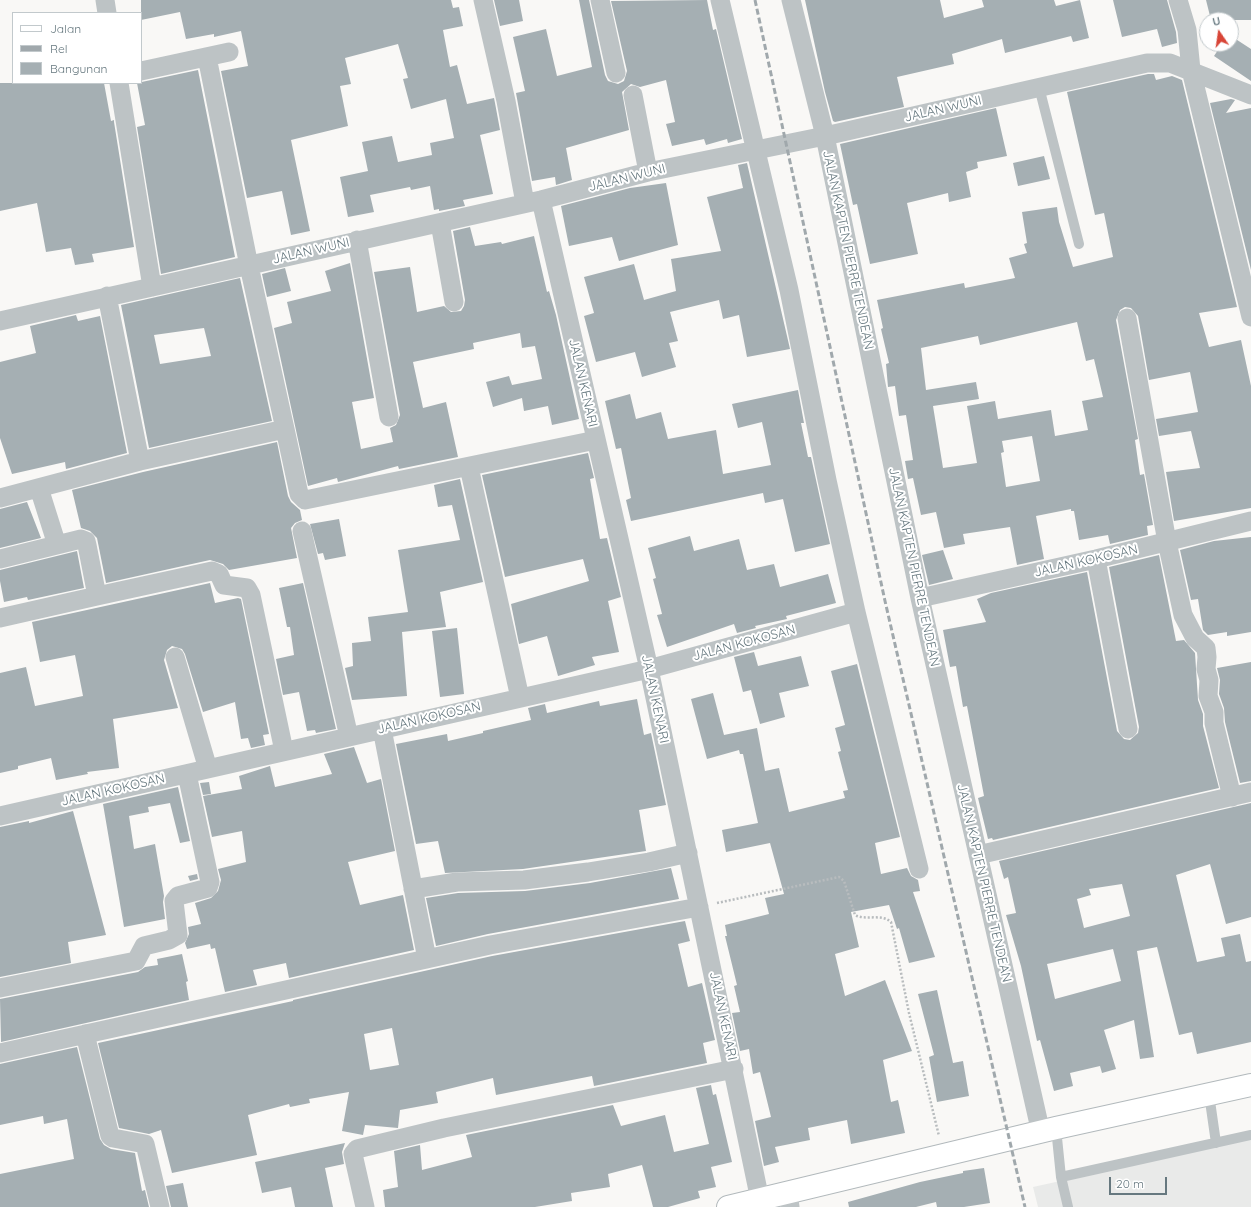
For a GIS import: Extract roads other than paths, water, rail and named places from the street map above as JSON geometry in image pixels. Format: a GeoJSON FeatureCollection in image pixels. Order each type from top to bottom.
{"type":"FeatureCollection","features":[{"type":"Feature","properties":{"kind":"street"},"geometry":{"type":"LineString","coordinates":[[105,0],[107,12]]}},
{"type":"Feature","properties":{"kind":"street","name":"JALAN KENARI"},"geometry":{"type":"LineString","coordinates":[[483,0],[506,100],[596,440],[649,669],[734,1069],[760,1200]]}},
{"type":"Feature","properties":{"kind":"street"},"geometry":{"type":"LineString","coordinates":[[600,0],[616,73]]}},
{"type":"Feature","properties":{"kind":"street"},"geometry":{"type":"LineString","coordinates":[[720,0],[789,290],[827,480],[856,612],[919,869]]}},
{"type":"Feature","properties":{"kind":"street","name":"JALAN KAPTEN PIERRE TENDEAN"},"geometry":{"type":"LineString","coordinates":[[791,0],[825,136],[920,598],[978,855],[1049,1131]]}},
{"type":"Feature","properties":{"kind":"street"},"geometry":{"type":"LineString","coordinates":[[1178,0],[1187,30],[1191,70],[1251,317]]}},
{"type":"Feature","properties":{"kind":"street"},"geometry":{"type":"LineString","coordinates":[[142,72],[229,52]]}},
{"type":"Feature","properties":{"kind":"street"},"geometry":{"type":"LineString","coordinates":[[207,57],[249,266],[299,494],[305,500],[596,440]]}},
{"type":"Feature","properties":{"kind":"street","name":"JALAN WUNI"},"geometry":{"type":"LineString","coordinates":[[0,321],[107,296],[249,266],[358,240],[440,223],[648,172],[825,136],[1147,63],[1170,63],[1191,70],[1251,95]]}},
{"type":"Feature","properties":{"kind":"street"},"geometry":{"type":"LineString","coordinates":[[119,84],[152,287]]}},
{"type":"Feature","properties":{"kind":"street"},"geometry":{"type":"LineString","coordinates":[[633,95],[648,172]]}},
{"type":"Feature","properties":{"kind":"street"},"geometry":{"type":"LineString","coordinates":[[440,223],[454,302]]}},
{"type":"Feature","properties":{"kind":"street"},"geometry":{"type":"LineString","coordinates":[[358,240],[389,417]]}},
{"type":"Feature","properties":{"kind":"street"},"geometry":{"type":"LineString","coordinates":[[107,296],[140,461]]}},
{"type":"Feature","properties":{"kind":"street"},"geometry":{"type":"LineString","coordinates":[[1128,318],[1167,542],[1183,615],[1190,632],[1197,642],[1206,648],[1209,687],[1208,696],[1214,712],[1214,723],[1232,796]]}},
{"type":"Feature","properties":{"kind":"street"},"geometry":{"type":"LineString","coordinates":[[0,498],[140,461],[285,429]]}},
{"type":"Feature","properties":{"kind":"street"},"geometry":{"type":"LineString","coordinates":[[469,467],[520,698]]}},
{"type":"Feature","properties":{"kind":"street"},"geometry":{"type":"LineString","coordinates":[[39,488],[57,545]]}},
{"type":"Feature","properties":{"kind":"street","name":"JALAN KOKOSAN"},"geometry":{"type":"LineString","coordinates":[[920,598],[1096,559],[1251,521]]}},
{"type":"Feature","properties":{"kind":"street"},"geometry":{"type":"LineString","coordinates":[[302,531],[349,737]]}},
{"type":"Feature","properties":{"kind":"street"},"geometry":{"type":"LineString","coordinates":[[0,559],[79,539],[86,541],[97,596]]}},
{"type":"Feature","properties":{"kind":"street"},"geometry":{"type":"LineString","coordinates":[[1096,559],[1128,729]]}},
{"type":"Feature","properties":{"kind":"street"},"geometry":{"type":"LineString","coordinates":[[0,618],[212,571],[220,574],[224,585],[243,587],[249,590],[284,750]]}},
{"type":"Feature","properties":{"kind":"street","name":"JALAN KOKOSAN"},"geometry":{"type":"LineString","coordinates":[[0,816],[187,774],[284,750],[349,737],[649,669],[856,612]]}},
{"type":"Feature","properties":{"kind":"street"},"geometry":{"type":"LineString","coordinates":[[175,657],[208,769]]}},
{"type":"Feature","properties":{"kind":"street"},"geometry":{"type":"LineString","coordinates":[[382,729],[427,959]]}},
{"type":"Feature","properties":{"kind":"street"},"geometry":{"type":"LineString","coordinates":[[0,988],[136,961],[144,946],[170,940],[178,935],[174,901],[178,896],[208,888],[210,882],[187,774]]}},
{"type":"Feature","properties":{"kind":"street"},"geometry":{"type":"LineString","coordinates":[[978,855],[1251,792]]}},
{"type":"Feature","properties":{"kind":"street"},"geometry":{"type":"LineString","coordinates":[[413,889],[457,882],[516,881],[588,872],[649,862],[688,853]]}},
{"type":"Feature","properties":{"kind":"street"},"geometry":{"type":"LineString","coordinates":[[0,1053],[490,945],[699,907]]}},
{"type":"Feature","properties":{"kind":"street"},"geometry":{"type":"LineString","coordinates":[[85,1034],[110,1136],[113,1138],[145,1144],[160,1207]]}},
{"type":"Feature","properties":{"kind":"street"},"geometry":{"type":"LineString","coordinates":[[365,1207],[353,1154],[357,1149],[444,1128],[734,1069]]}},
{"type":"Feature","properties":{"kind":"street"},"geometry":{"type":"LineString","coordinates":[[728,1207],[760,1200],[789,1200],[943,1155],[1251,1085]]}},
{"type":"Feature","properties":{"kind":"lane"},"geometry":{"type":"LineString","coordinates":[[1039,87],[1079,244]]}},
{"type":"Feature","properties":{"kind":"lane"},"geometry":{"type":"LineString","coordinates":[[1209,1094],[1216,1143]]}},
{"type":"Feature","properties":{"kind":"lane"},"geometry":{"type":"LineString","coordinates":[[1049,1131],[1068,1207]]}},
{"type":"Feature","properties":{"kind":"lane"},"geometry":{"type":"LineString","coordinates":[[1061,1177],[1251,1135]]}},
{"type":"Feature","properties":{"kind":"railway"},"geometry":{"type":"LineString","coordinates":[[755,0],[885,601],[1025,1207]]}}]}
